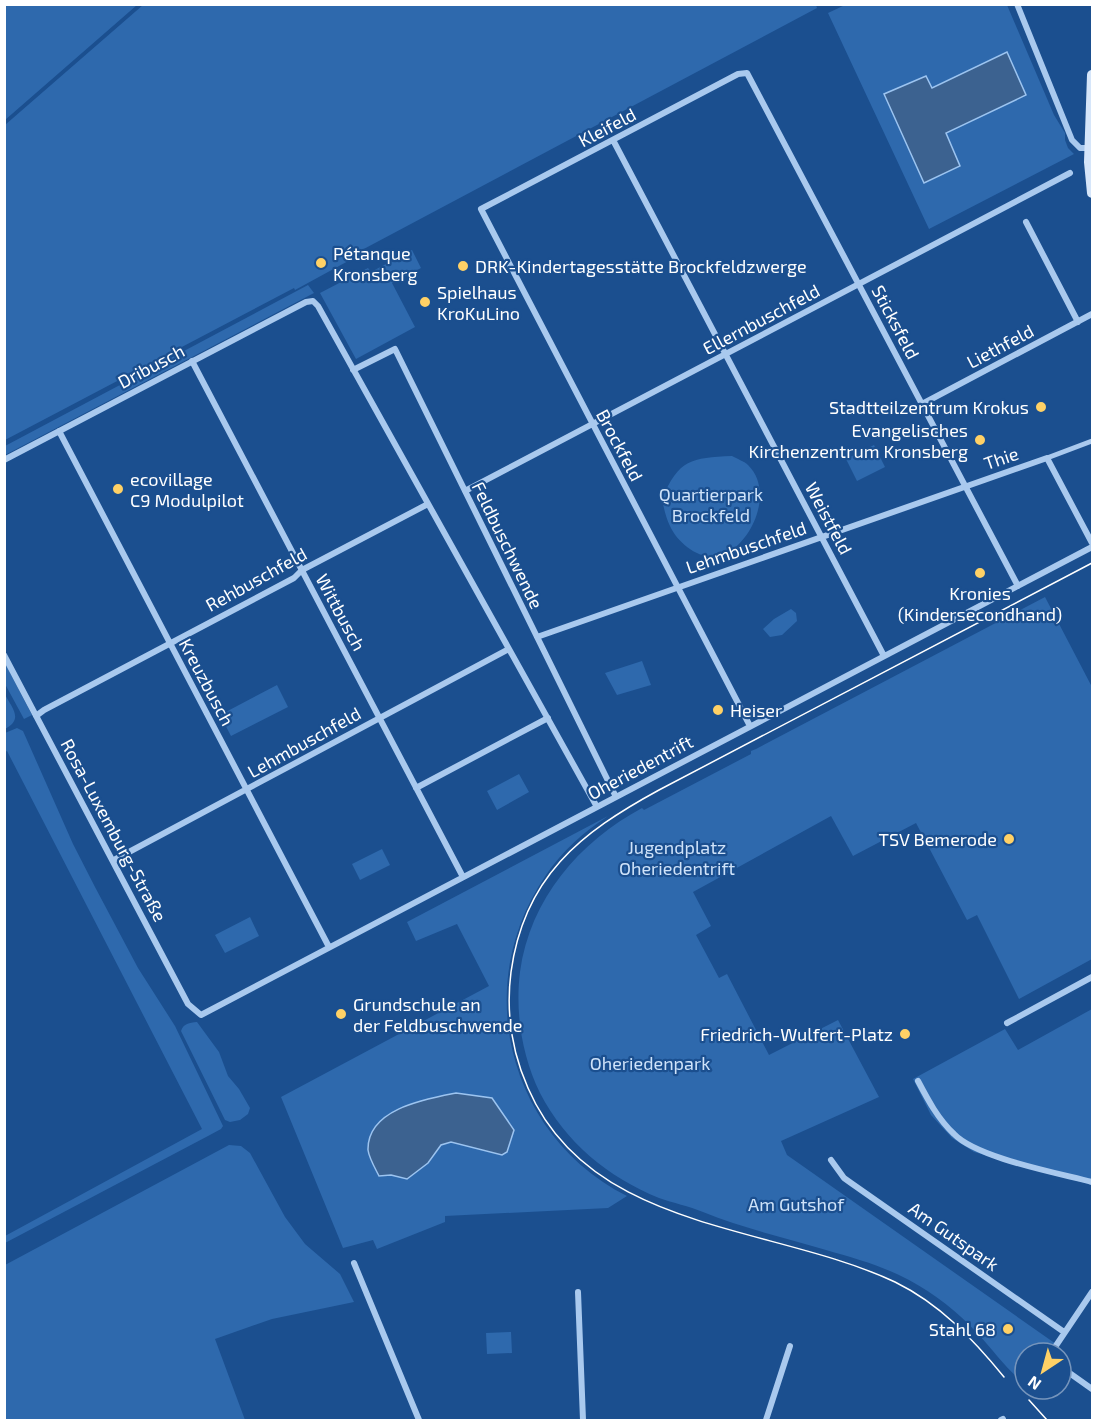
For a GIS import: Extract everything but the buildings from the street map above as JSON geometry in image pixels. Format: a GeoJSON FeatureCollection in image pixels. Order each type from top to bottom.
{"type":"FeatureCollection","features":[{"type":"Feature","properties":{"kind":"main road"},"geometry":{"type":"LineString","coordinates":[[1092,75],[1089,148],[1092,193]]}},
{"type":"Feature","properties":{"kind":"street"},"geometry":{"type":"LineString","coordinates":[[1017,4],[1072,140],[1080,148],[1089,148]]}},
{"type":"Feature","properties":{"kind":"street","name":"Kleifeld"},"geometry":{"type":"LineString","coordinates":[[481,209],[742,72],[747,73]]}},
{"type":"Feature","properties":{"kind":"street","name":"Sticksfeld"},"geometry":{"type":"LineString","coordinates":[[747,73],[1018,586]]}},
{"type":"Feature","properties":{"kind":"street","name":"Weistfeld"},"geometry":{"type":"LineString","coordinates":[[613,140],[884,656]]}},
{"type":"Feature","properties":{"kind":"street","name":"Ellernbuschfeld"},"geometry":{"type":"LineString","coordinates":[[465,491],[1070,173]]}},
{"type":"Feature","properties":{"kind":"street","name":"Brockfeld"},"geometry":{"type":"LineString","coordinates":[[481,209],[750,726]]}},
{"type":"Feature","properties":{"kind":"street"},"geometry":{"type":"LineString","coordinates":[[1026,222],[1078,322]]}},
{"type":"Feature","properties":{"kind":"street","name":"Dribusch"},"geometry":{"type":"LineString","coordinates":[[4,460],[306,302],[313,301],[353,370]]}},
{"type":"Feature","properties":{"kind":"street","name":"Liethfeld"},"geometry":{"type":"LineString","coordinates":[[922,404],[1092,314]]}},
{"type":"Feature","properties":{"kind":"street","name":"Feldbuschwende"},"geometry":{"type":"LineString","coordinates":[[353,370],[395,349],[616,797]]}},
{"type":"Feature","properties":{"kind":"street","name":"Wittbusch"},"geometry":{"type":"LineString","coordinates":[[192,361],[463,877]]}},
{"type":"Feature","properties":{"kind":"street"},"geometry":{"type":"LineString","coordinates":[[353,370],[597,807]]}},
{"type":"Feature","properties":{"kind":"street","name":"Kreuzbusch"},"geometry":{"type":"LineString","coordinates":[[59,431],[329,947]]}},
{"type":"Feature","properties":{"kind":"street","name":"Thie"},"geometry":{"type":"LineString","coordinates":[[965,486],[1092,441]]}},
{"type":"Feature","properties":{"kind":"street","name":"Thie"},"geometry":{"type":"LineString","coordinates":[[1047,458],[1092,545]]}},
{"type":"Feature","properties":{"kind":"street","name":"Lehmbuschfeld"},"geometry":{"type":"LineString","coordinates":[[537,637],[965,486]]}},
{"type":"Feature","properties":{"kind":"street","name":"Rehbuschfeld"},"geometry":{"type":"LineString","coordinates":[[36,716],[294,578],[302,570],[428,504]]}},
{"type":"Feature","properties":{"kind":"street","name":"Oheriedentrift"},"geometry":{"type":"LineString","coordinates":[[201,1015],[1092,545]]}},
{"type":"Feature","properties":{"kind":"street","name":"Lehmbuschfeld"},"geometry":{"type":"LineString","coordinates":[[114,860],[509,649]]}},
{"type":"Feature","properties":{"kind":"street","name":"Rosa-Luxemburg-Straße"},"geometry":{"type":"LineString","coordinates":[[4,655],[188,1004],[201,1015]]}},
{"type":"Feature","properties":{"kind":"street"},"geometry":{"type":"LineString","coordinates":[[416,788],[548,718]]}},
{"type":"Feature","properties":{"kind":"street"},"geometry":{"type":"LineString","coordinates":[[1007,1023],[1092,977]]}},
{"type":"Feature","properties":{"kind":"street"},"geometry":{"type":"LineString","coordinates":[[918,1081],[935,1113],[955,1136],[975,1149],[1092,1182]]}},
{"type":"Feature","properties":{"kind":"street","name":"Am Gutspark"},"geometry":{"type":"LineString","coordinates":[[831,1160],[844,1178],[1064,1332]]}},
{"type":"Feature","properties":{"kind":"street"},"geometry":{"type":"LineString","coordinates":[[354,1263],[419,1420]]}},
{"type":"Feature","properties":{"kind":"street"},"geometry":{"type":"LineString","coordinates":[[579,1292],[583,1420]]}},
{"type":"Feature","properties":{"kind":"street"},"geometry":{"type":"LineString","coordinates":[[1058,1341],[1092,1292]]}},
{"type":"Feature","properties":{"kind":"street"},"geometry":{"type":"LineString","coordinates":[[766,1420],[790,1346]]}},
{"type":"Feature","properties":{"kind":"street"},"geometry":{"type":"LineString","coordinates":[[1073,1375],[1092,1389]]}},
{"type":"Feature","properties":{"kind":"green space"},"geometry":{"type":"Polygon","coordinates":[[[5,4],[137,4],[137,5],[5,120],[5,4]]]}},
{"type":"Feature","properties":{"kind":"green space"},"geometry":{"type":"Polygon","coordinates":[[[143,5],[816,5],[817,8],[360,251],[361,254],[295,290],[294,288],[5,440],[5,125],[143,5]]]}},
{"type":"Feature","properties":{"kind":"green space"},"geometry":{"type":"Polygon","coordinates":[[[845,5],[1007,5],[1054,115],[1065,133],[1068,148],[1074,154],[929,229],[828,13],[845,5]]]}},
{"type":"Feature","properties":{"kind":"green space"},"geometry":{"type":"Polygon","coordinates":[[[412,250],[421,268],[392,283],[415,327],[356,359],[320,293],[368,268],[371,272],[412,250]]]}},
{"type":"Feature","properties":{"kind":"green space"},"geometry":{"type":"Polygon","coordinates":[[[308,285],[314,293],[5,455],[5,446],[308,285]]]}},
{"type":"Feature","properties":{"kind":"green space"},"geometry":{"type":"Polygon","coordinates":[[[874,445],[885,467],[857,481],[846,459],[874,445]]]}},
{"type":"Feature","properties":{"kind":"green space","name":"Quartierpark Brockfeld"},"geometry":{"type":"Polygon","coordinates":[[[732,456],[746,464],[755,475],[760,499],[757,512],[753,525],[737,546],[719,556],[702,555],[686,546],[674,533],[667,520],[662,499],[674,476],[688,463],[706,458],[732,456]]]}},
{"type":"Feature","properties":{"kind":"green space","name":"Oheriedenpark"},"geometry":{"type":"Polygon","coordinates":[[[1045,597],[1092,687],[1092,959],[1019,999],[977,915],[967,920],[916,823],[853,856],[831,816],[693,892],[711,926],[696,935],[719,978],[727,974],[769,1055],[838,1020],[879,1097],[781,1141],[787,1155],[1052,1341],[1013,1341],[1013,1373],[962,1318],[937,1297],[909,1280],[868,1263],[749,1228],[659,1198],[623,1180],[590,1156],[562,1128],[550,1111],[534,1079],[521,1034],[519,987],[526,945],[534,920],[546,897],[578,856],[619,822],[642,808],[644,810],[751,754],[751,751],[1045,597]]]}},
{"type":"Feature","properties":{"kind":"green space"},"geometry":{"type":"Polygon","coordinates":[[[791,609],[796,613],[797,621],[782,635],[770,637],[763,629],[791,609]]]}},
{"type":"Feature","properties":{"kind":"green space"},"geometry":{"type":"Polygon","coordinates":[[[4,661],[32,715],[24,719],[5,684],[4,661]]]}},
{"type":"Feature","properties":{"kind":"green space"},"geometry":{"type":"Polygon","coordinates":[[[642,661],[651,685],[617,695],[605,673],[642,661]]]}},
{"type":"Feature","properties":{"kind":"green space"},"geometry":{"type":"Polygon","coordinates":[[[277,685],[288,707],[231,736],[220,715],[277,685]]]}},
{"type":"Feature","properties":{"kind":"green space"},"geometry":{"type":"Polygon","coordinates":[[[4,693],[15,713],[14,721],[5,729],[4,693]]]}},
{"type":"Feature","properties":{"kind":"green space"},"geometry":{"type":"Polygon","coordinates":[[[17,728],[23,731],[73,844],[138,968],[175,1026],[223,1126],[5,1243],[5,1236],[202,1129],[7,751],[5,752],[5,733],[17,728]]]}},
{"type":"Feature","properties":{"kind":"green space"},"geometry":{"type":"Polygon","coordinates":[[[519,774],[529,792],[497,810],[487,791],[519,774]]]}},
{"type":"Feature","properties":{"kind":"green space"},"geometry":{"type":"Polygon","coordinates":[[[608,816],[582,835],[559,858],[546,875],[523,918],[510,963],[507,1009],[513,1054],[529,1097],[553,1136],[586,1169],[627,1196],[608,1208],[445,1216],[445,1222],[377,1249],[373,1240],[343,1248],[281,1097],[489,986],[457,924],[416,941],[407,922],[608,816]]]}},
{"type":"Feature","properties":{"kind":"green space"},"geometry":{"type":"Polygon","coordinates":[[[382,849],[390,865],[360,880],[352,864],[382,849]]]}},
{"type":"Feature","properties":{"kind":"green space"},"geometry":{"type":"Polygon","coordinates":[[[250,917],[259,936],[225,953],[215,935],[250,917]]]}},
{"type":"Feature","properties":{"kind":"green space"},"geometry":{"type":"Polygon","coordinates":[[[1092,1009],[1092,1185],[974,1152],[952,1138],[931,1115],[913,1079],[1005,1029],[1018,1050],[1092,1009]]]}},
{"type":"Feature","properties":{"kind":"green space"},"geometry":{"type":"Polygon","coordinates":[[[197,1022],[219,1052],[228,1076],[250,1108],[248,1114],[240,1120],[230,1122],[225,1120],[181,1031],[185,1025],[197,1022]]]}},
{"type":"Feature","properties":{"kind":"green space"},"geometry":{"type":"Polygon","coordinates":[[[229,1145],[241,1146],[250,1153],[285,1217],[305,1244],[340,1274],[354,1302],[272,1319],[215,1339],[245,1420],[5,1420],[5,1265],[229,1145]]]}},
{"type":"Feature","properties":{"kind":"green space"},"geometry":{"type":"Polygon","coordinates":[[[511,1332],[512,1353],[487,1354],[486,1333],[511,1332]]]}},
{"type":"Feature","properties":{"kind":"shaded area"},"geometry":{"type":"Polygon","coordinates":[[[1007,52],[1026,95],[946,133],[960,166],[924,183],[884,94],[926,76],[932,88],[1007,52]]]}},
{"type":"Feature","properties":{"kind":"shaded area"},"geometry":{"type":"Polygon","coordinates":[[[456,1093],[492,1098],[514,1130],[507,1152],[502,1155],[451,1142],[441,1145],[428,1163],[407,1179],[391,1175],[379,1176],[368,1150],[370,1136],[377,1125],[400,1108],[456,1093]]]}},
{"type":"Feature","properties":{"kind":"tram line"},"geometry":{"type":"LineString","coordinates":[[1004,1377],[955,1324],[927,1301],[895,1282],[846,1263],[689,1217],[639,1197],[594,1171],[557,1135],[522,1074],[514,1046],[510,1016],[511,972],[518,939],[528,910],[543,884],[560,862],[604,823],[659,790],[1092,563]]}},
{"type":"Feature","properties":{"kind":"tram line"},"geometry":{"type":"LineString","coordinates":[[1030,1401],[1047,1420]]}},
{"type":"Feature","properties":{"kind":"place","name":"Pétanque Kronsberg"},"geometry":{"type":"Point","coordinates":[321,263]}},
{"type":"Feature","properties":{"kind":"place","name":"DRK-Kindertagesstätte Brockfeldzwerge"},"geometry":{"type":"Point","coordinates":[463,266]}},
{"type":"Feature","properties":{"kind":"place","name":"Spielhaus KroKuLino"},"geometry":{"type":"Point","coordinates":[425,302]}},
{"type":"Feature","properties":{"kind":"place","name":"Stadtteilzentrum Krokus"},"geometry":{"type":"Point","coordinates":[1041,407]}},
{"type":"Feature","properties":{"kind":"place","name":"Evangelisches Kirchenzentrum Kronsberg"},"geometry":{"type":"Point","coordinates":[980,440]}},
{"type":"Feature","properties":{"kind":"place","name":"ecovillage C9 Modulpilot"},"geometry":{"type":"Point","coordinates":[118,489]}},
{"type":"Feature","properties":{"kind":"place","name":"Kronies (Kindersecondhand)"},"geometry":{"type":"Point","coordinates":[980,573]}},
{"type":"Feature","properties":{"kind":"place","name":"Heiser"},"geometry":{"type":"Point","coordinates":[718,710]}},
{"type":"Feature","properties":{"kind":"place","name":"TSV Bemerode"},"geometry":{"type":"Point","coordinates":[1009,839]}},
{"type":"Feature","properties":{"kind":"place","name":"Grundschule an der Feldbuschwende"},"geometry":{"type":"Point","coordinates":[341,1014]}},
{"type":"Feature","properties":{"kind":"place","name":"Friedrich-Wulfert-Platz"},"geometry":{"type":"Point","coordinates":[905,1034]}},
{"type":"Feature","properties":{"kind":"place","name":"Stahl 68"},"geometry":{"type":"Point","coordinates":[1008,1329]}},
{"type":"Feature","properties":{"kind":"park label","name":"Jugendplatz Oheriedentrift"},"geometry":{"type":"Point","coordinates":[677,857]}},
{"type":"Feature","properties":{"kind":"park label","name":"Am Gutshof"},"geometry":{"type":"Point","coordinates":[796,1204]}}]}
